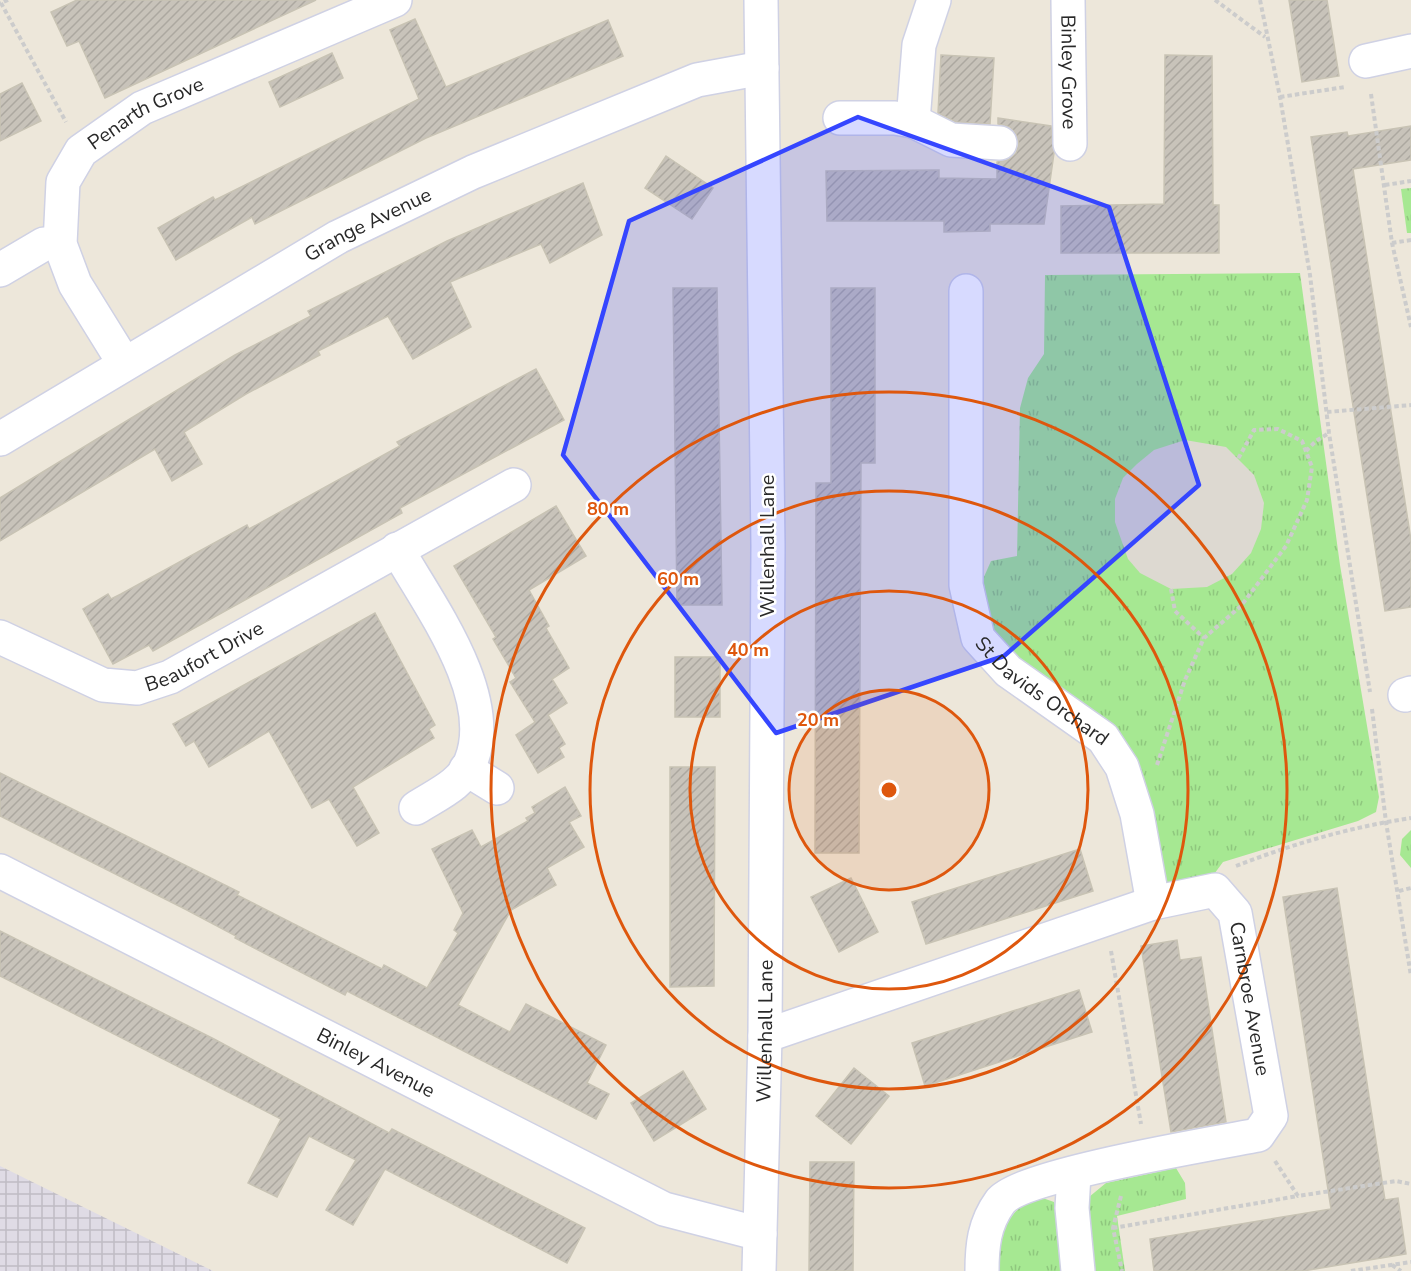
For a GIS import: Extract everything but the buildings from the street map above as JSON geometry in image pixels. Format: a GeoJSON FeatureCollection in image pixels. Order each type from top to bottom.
{"type":"FeatureCollection","features":[{"type":"Feature","properties":{"kind":"street","name":"Penarth Grove"},"geometry":{"type":"LineString","coordinates":[[124,363],[75,284],[60,244],[63,182],[81,151],[142,108],[395,0]]}},
{"type":"Feature","properties":{"kind":"street","name":"Willenhall Lane"},"geometry":{"type":"LineString","coordinates":[[759,1271],[765,1036],[768,546],[761,0]]}},
{"type":"Feature","properties":{"kind":"street"},"geometry":{"type":"LineString","coordinates":[[913,120],[919,45],[934,0]]}},
{"type":"Feature","properties":{"kind":"street","name":"Binley Grove"},"geometry":{"type":"LineString","coordinates":[[1068,0],[1070,144]]}},
{"type":"Feature","properties":{"kind":"street"},"geometry":{"type":"LineString","coordinates":[[1366,61],[1411,51]]}},
{"type":"Feature","properties":{"kind":"street","name":"Grange Avenue"},"geometry":{"type":"LineString","coordinates":[[0,439],[338,237],[473,172],[697,81],[762,68]]}},
{"type":"Feature","properties":{"kind":"street"},"geometry":{"type":"LineString","coordinates":[[840,118],[913,120],[951,140],[1000,143]]}},
{"type":"Feature","properties":{"kind":"street"},"geometry":{"type":"LineString","coordinates":[[0,270],[44,244],[60,244]]}},
{"type":"Feature","properties":{"kind":"street","name":"St Davids Orchard"},"geometry":{"type":"LineString","coordinates":[[966,291],[966,585],[978,638],[1008,671],[1103,738],[1122,767],[1137,814],[1153,903]]}},
{"type":"Feature","properties":{"kind":"street","name":"Beaufort Drive"},"geometry":{"type":"LineString","coordinates":[[0,637],[103,684],[137,688],[170,677],[514,485]]}},
{"type":"Feature","properties":{"kind":"street"},"geometry":{"type":"LineString","coordinates":[[397,549],[458,656],[474,697],[478,730],[471,762],[457,782],[416,808]]}},
{"type":"Feature","properties":{"kind":"street"},"geometry":{"type":"LineString","coordinates":[[466,769],[497,788]]}},
{"type":"Feature","properties":{"kind":"street","name":"Binley Avenue"},"geometry":{"type":"LineString","coordinates":[[0,871],[664,1209],[760,1234]]}},
{"type":"Feature","properties":{"kind":"street"},"geometry":{"type":"LineString","coordinates":[[765,1036],[1153,903],[1215,890]]}},
{"type":"Feature","properties":{"kind":"street","name":"Carnbroe Avenue"},"geometry":{"type":"LineString","coordinates":[[1215,890],[1235,913],[1271,1116],[1258,1135]]}},
{"type":"Feature","properties":{"kind":"street"},"geometry":{"type":"LineString","coordinates":[[982,1271],[982,1237],[1001,1201],[1034,1183],[1138,1158],[1258,1135]]}},
{"type":"Feature","properties":{"kind":"street"},"geometry":{"type":"LineString","coordinates":[[1074,1174],[1072,1208],[1078,1271]]}},
{"type":"Feature","properties":{"kind":"path"},"geometry":{"type":"LineString","coordinates":[[8,0],[0,2],[81,151]]}},
{"type":"Feature","properties":{"kind":"path"},"geometry":{"type":"LineString","coordinates":[[1215,0],[1265,37]]}},
{"type":"Feature","properties":{"kind":"path"},"geometry":{"type":"LineString","coordinates":[[1260,0],[1265,37],[1280,97],[1310,275],[1329,433],[1411,976]]}},
{"type":"Feature","properties":{"kind":"path"},"geometry":{"type":"LineString","coordinates":[[1280,97],[1353,86],[1366,61]]}},
{"type":"Feature","properties":{"kind":"path"},"geometry":{"type":"LineString","coordinates":[[1366,61],[1392,243],[1411,327]]}},
{"type":"Feature","properties":{"kind":"path"},"geometry":{"type":"LineString","coordinates":[[1385,185],[1411,181]]}},
{"type":"Feature","properties":{"kind":"path"},"geometry":{"type":"LineString","coordinates":[[1392,243],[1411,240]]}},
{"type":"Feature","properties":{"kind":"path"},"geometry":{"type":"LineString","coordinates":[[1327,412],[1411,405]]}},
{"type":"Feature","properties":{"kind":"path"},"geometry":{"type":"LineString","coordinates":[[1137,814],[1151,796],[1160,752],[1185,680],[1204,638],[1241,606],[1286,546],[1307,500],[1312,467],[1302,441],[1278,429],[1254,430],[1238,459]]}},
{"type":"Feature","properties":{"kind":"path"},"geometry":{"type":"LineString","coordinates":[[1306,451],[1329,433]]}},
{"type":"Feature","properties":{"kind":"path"},"geometry":{"type":"LineString","coordinates":[[1171,589],[1175,611],[1204,638]]}},
{"type":"Feature","properties":{"kind":"path"},"geometry":{"type":"LineString","coordinates":[[1215,890],[1225,870],[1264,855],[1386,822],[1411,818]]}},
{"type":"Feature","properties":{"kind":"path"},"geometry":{"type":"LineString","coordinates":[[1399,891],[1411,888]]}},
{"type":"Feature","properties":{"kind":"path"},"geometry":{"type":"LineString","coordinates":[[1106,920],[1143,1138],[1138,1158],[1120,1197],[1113,1228],[1122,1271]]}},
{"type":"Feature","properties":{"kind":"path"},"geometry":{"type":"LineString","coordinates":[[1258,1135],[1298,1196]]}},
{"type":"Feature","properties":{"kind":"path"},"geometry":{"type":"LineString","coordinates":[[1113,1228],[1396,1181],[1411,1184]]}},
{"type":"Feature","properties":{"kind":"path"},"geometry":{"type":"LineString","coordinates":[[1351,1271],[1411,1262]]}},
{"type":"Feature","properties":{"kind":"path"},"geometry":{"type":"LineString","coordinates":[[1392,1265],[1401,1271]]}},
{"type":"Feature","properties":{"kind":"highlighted area"},"geometry":{"type":"Polygon","coordinates":[[[858,117],[1109,207],[1199,485],[1004,656],[776,733],[563,455],[629,221],[858,117]]]}},
{"type":"Feature","properties":{"kind":"shaded area"},"geometry":{"type":"Polygon","coordinates":[[[1185,440],[1226,447],[1254,475],[1264,503],[1261,529],[1251,553],[1232,574],[1207,587],[1171,589],[1140,573],[1128,559],[1115,522],[1115,499],[1123,478],[1137,464],[1154,450],[1185,440]]]}},
{"type":"Feature","properties":{"kind":"shaded area"},"geometry":{"type":"Polygon","coordinates":[[[0,1166],[213,1271],[0,1271],[0,1166]]]}},
{"type":"Feature","properties":{"kind":"green space"},"geometry":{"type":"Polygon","coordinates":[[[1411,188],[1411,233],[1407,233],[1401,189],[1411,188]]]}},
{"type":"Feature","properties":{"kind":"green space"},"geometry":{"type":"Polygon","coordinates":[[[1300,273],[1340,565],[1379,797],[1376,812],[1358,821],[1223,862],[1209,881],[1162,892],[1137,766],[1015,662],[992,628],[983,579],[991,561],[1017,556],[1020,408],[1028,378],[1044,354],[1045,275],[1300,273]]]}},
{"type":"Feature","properties":{"kind":"green space"},"geometry":{"type":"Polygon","coordinates":[[[1411,830],[1411,868],[1400,855],[1402,839],[1411,830]]]}},
{"type":"Feature","properties":{"kind":"green space"},"geometry":{"type":"Polygon","coordinates":[[[1176,1168],[1185,1183],[1186,1199],[1117,1216],[1125,1271],[1091,1271],[1087,1210],[1089,1197],[1106,1183],[1176,1168]]]}},
{"type":"Feature","properties":{"kind":"green space"},"geometry":{"type":"Polygon","coordinates":[[[1037,1196],[1054,1202],[1061,1225],[1063,1271],[999,1271],[1000,1246],[1005,1227],[1017,1211],[1037,1196]]]}}]}
